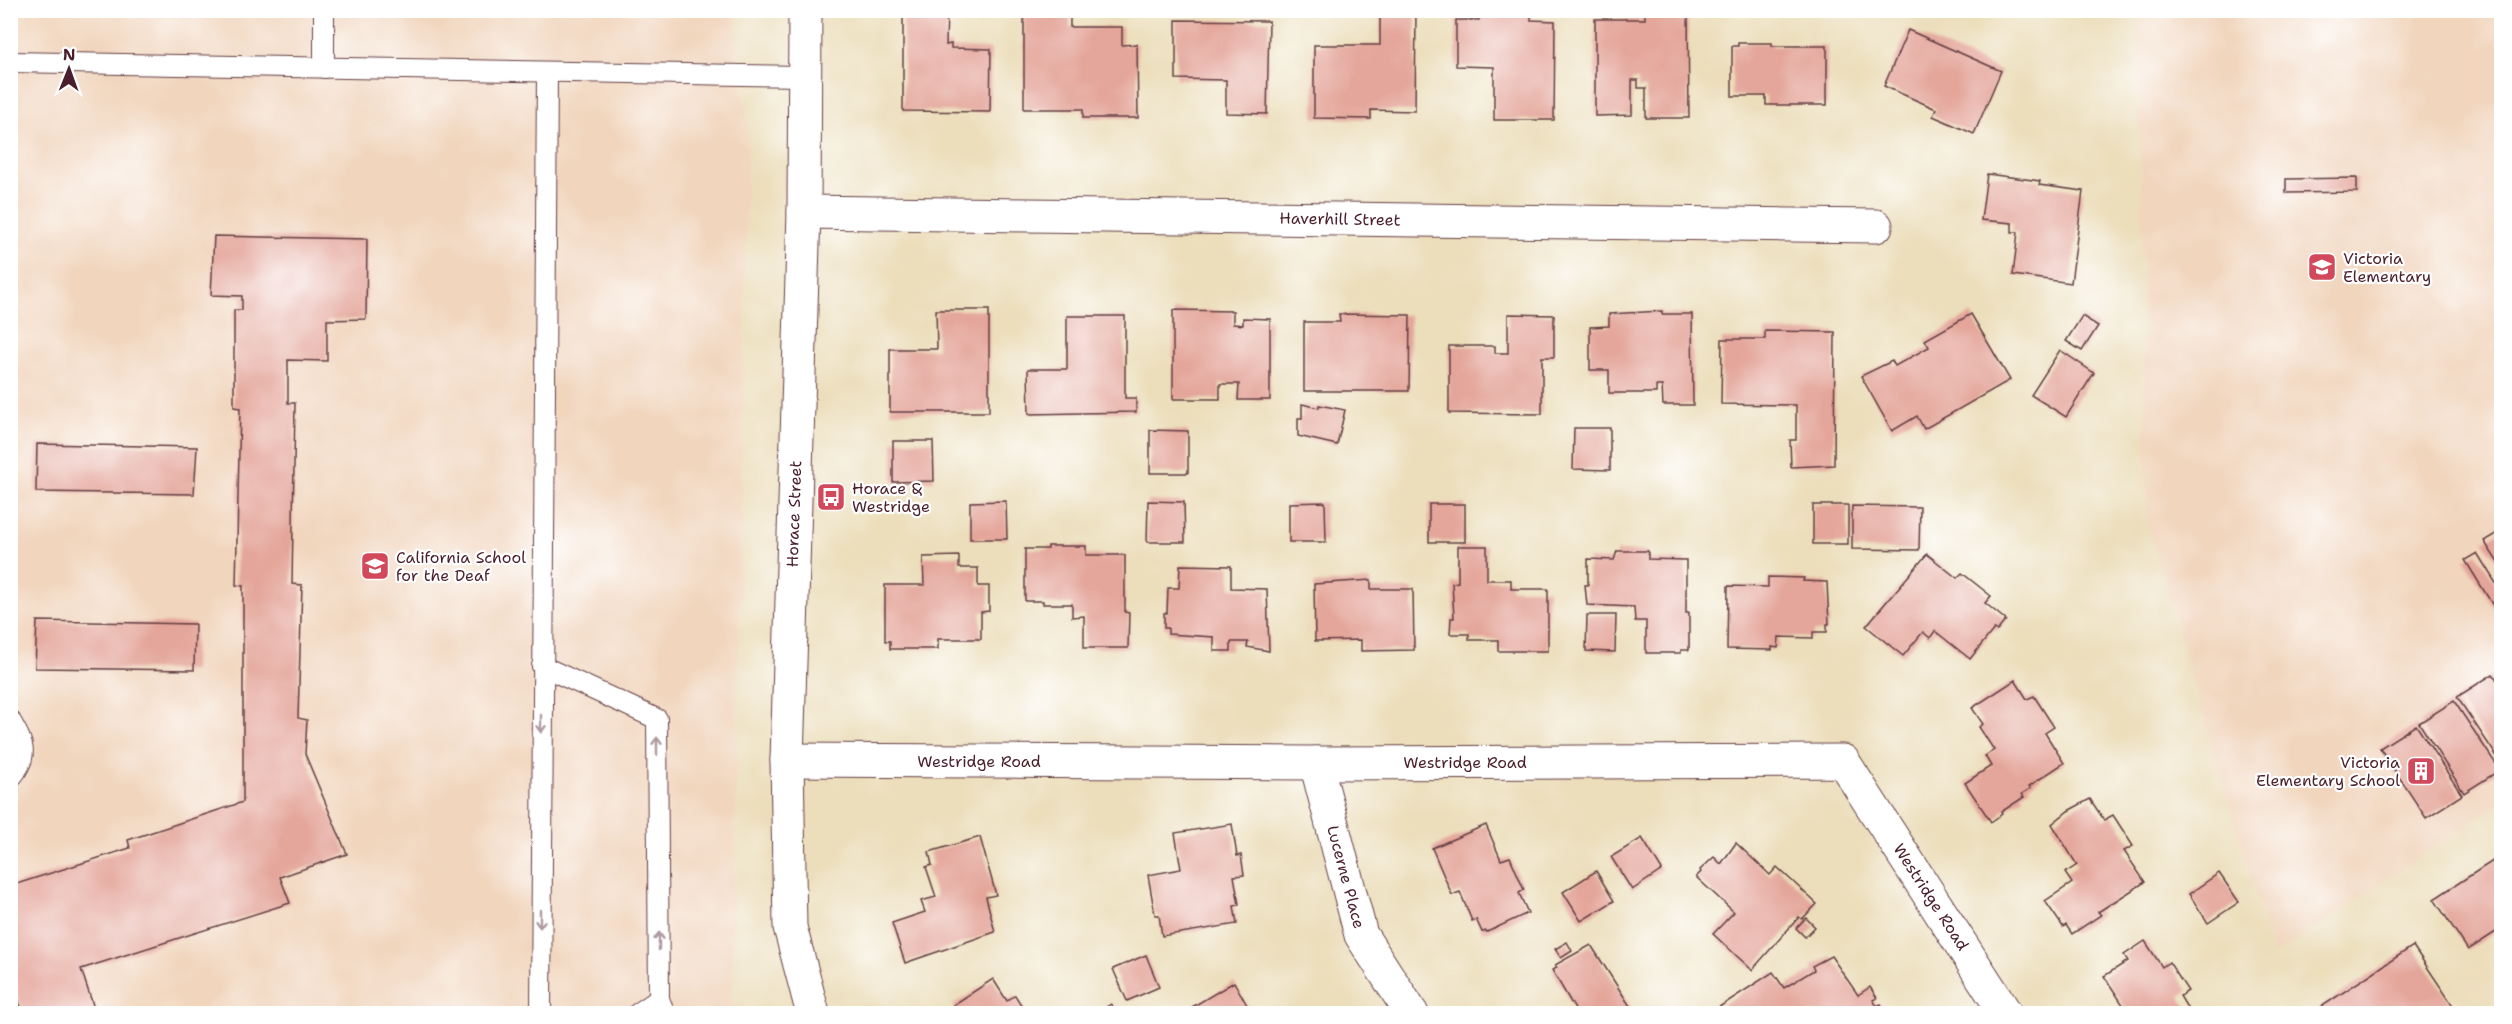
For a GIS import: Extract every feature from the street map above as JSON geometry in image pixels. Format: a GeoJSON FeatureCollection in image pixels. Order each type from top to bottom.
{"type":"FeatureCollection","features":[{"type":"Feature","properties":{"kind":"street","name":"Horace Street"},"geometry":{"type":"LineString","coordinates":[[805,10],[804,212],[787,760],[790,927],[813,1014]]}},
{"type":"Feature","properties":{"kind":"street","name":"Haverhill Street"},"geometry":{"type":"LineString","coordinates":[[804,212],[1876,226]]}},
{"type":"Feature","properties":{"kind":"street","name":"Westridge Road"},"geometry":{"type":"LineString","coordinates":[[787,760],[1316,763],[1842,761],[2006,1014]]}},
{"type":"Feature","properties":{"kind":"street","name":"Lucerne Place"},"geometry":{"type":"LineString","coordinates":[[1316,763],[1361,935],[1412,1014]]}},
{"type":"Feature","properties":{"kind":"lane"},"geometry":{"type":"LineString","coordinates":[[324,10],[324,68]]}},
{"type":"Feature","properties":{"kind":"lane"},"geometry":{"type":"LineString","coordinates":[[10,62],[804,76]]}},
{"type":"Feature","properties":{"kind":"lane"},"geometry":{"type":"LineString","coordinates":[[541,1014],[547,72]]}},
{"type":"Feature","properties":{"kind":"lane"},"geometry":{"type":"LineString","coordinates":[[542,666],[657,719],[662,1006],[637,1014]]}},
{"type":"Feature","properties":{"kind":"lane"},"geometry":{"type":"LineString","coordinates":[[10,720],[23,742],[22,765],[10,779]]}},
{"type":"Feature","properties":{"kind":"shaded area","name":"California School for the Deaf"},"geometry":{"type":"Polygon","coordinates":[[[10,11],[736,11],[736,49],[748,124],[732,1008],[734,1013],[11,1013],[10,11]]]}},
{"type":"Feature","properties":{"kind":"shaded area","name":"Victoria Elementary"},"geometry":{"type":"Polygon","coordinates":[[[2138,11],[2501,11],[2501,802],[2274,956],[2147,523],[2138,11]]]}},
{"type":"Feature","properties":{"kind":"building"},"geometry":{"type":"Polygon","coordinates":[[[903,10],[947,10],[946,45],[951,44],[951,48],[991,49],[990,112],[903,111],[903,10]]]}},
{"type":"Feature","properties":{"kind":"building"},"geometry":{"type":"Polygon","coordinates":[[[1024,10],[1070,10],[1070,27],[1122,27],[1122,45],[1137,44],[1138,118],[1083,118],[1083,109],[1024,109],[1024,10]]]}},
{"type":"Feature","properties":{"kind":"building"},"geometry":{"type":"Polygon","coordinates":[[[1380,10],[1416,10],[1415,111],[1371,110],[1371,119],[1314,118],[1314,45],[1380,45],[1380,10]]]}},
{"type":"Feature","properties":{"kind":"building"},"geometry":{"type":"Polygon","coordinates":[[[1479,10],[1531,10],[1531,20],[1555,21],[1554,120],[1494,120],[1494,67],[1456,66],[1456,20],[1479,20],[1479,10]]]}},
{"type":"Feature","properties":{"kind":"building"},"geometry":{"type":"Polygon","coordinates":[[[1645,10],[1688,10],[1689,118],[1646,118],[1646,88],[1638,88],[1638,80],[1632,80],[1632,115],[1595,116],[1595,19],[1645,19],[1645,10]]]}},
{"type":"Feature","properties":{"kind":"building"},"geometry":{"type":"Polygon","coordinates":[[[1176,20],[1269,21],[1267,114],[1226,113],[1226,80],[1176,79],[1176,20]]]}},
{"type":"Feature","properties":{"kind":"building"},"geometry":{"type":"Polygon","coordinates":[[[1908,30],[2001,71],[1974,134],[1933,116],[1936,109],[1884,86],[1908,30]]]}},
{"type":"Feature","properties":{"kind":"building"},"geometry":{"type":"Polygon","coordinates":[[[1738,43],[1772,43],[1772,46],[1827,46],[1827,105],[1766,105],[1766,96],[1732,96],[1732,46],[1738,46],[1738,43]]]}},
{"type":"Feature","properties":{"kind":"building"},"geometry":{"type":"Polygon","coordinates":[[[1987,174],[2040,181],[2039,185],[2083,191],[2071,283],[2013,275],[2018,232],[2012,232],[2012,223],[1981,220],[1987,174]]]}},
{"type":"Feature","properties":{"kind":"building"},"geometry":{"type":"Polygon","coordinates":[[[2357,178],[2357,192],[2286,193],[2286,179],[2357,178]]]}},
{"type":"Feature","properties":{"kind":"building"},"geometry":{"type":"Polygon","coordinates":[[[214,236],[367,239],[366,319],[327,320],[327,361],[288,360],[288,403],[295,403],[292,584],[302,585],[298,718],[307,720],[305,754],[347,854],[280,877],[290,903],[81,969],[96,1014],[23,1014],[10,974],[10,886],[130,848],[128,840],[243,802],[243,586],[236,585],[240,408],[234,407],[234,310],[242,310],[242,296],[211,295],[214,236]]]}},
{"type":"Feature","properties":{"kind":"building"},"geometry":{"type":"Polygon","coordinates":[[[936,310],[989,310],[989,412],[890,412],[890,349],[937,349],[936,310]]]}},
{"type":"Feature","properties":{"kind":"building"},"geometry":{"type":"Polygon","coordinates":[[[1173,310],[1233,311],[1233,324],[1243,325],[1243,318],[1270,319],[1270,400],[1238,400],[1239,384],[1220,384],[1220,399],[1173,399],[1173,310]]]}},
{"type":"Feature","properties":{"kind":"building"},"geometry":{"type":"Polygon","coordinates":[[[1662,311],[1662,314],[1692,314],[1693,405],[1663,405],[1662,386],[1656,386],[1656,393],[1609,393],[1609,370],[1590,370],[1590,327],[1609,326],[1609,314],[1662,311]]]}},
{"type":"Feature","properties":{"kind":"building"},"geometry":{"type":"Polygon","coordinates":[[[1339,314],[1410,315],[1409,391],[1304,391],[1304,322],[1340,322],[1339,314]]]}},
{"type":"Feature","properties":{"kind":"building"},"geometry":{"type":"Polygon","coordinates":[[[1508,314],[1554,315],[1554,357],[1542,357],[1542,414],[1449,413],[1449,346],[1495,346],[1495,353],[1508,353],[1508,314]]]}},
{"type":"Feature","properties":{"kind":"building"},"geometry":{"type":"Polygon","coordinates":[[[1971,314],[2010,380],[1924,429],[1917,416],[1892,431],[1861,376],[1892,361],[1895,366],[1929,347],[1925,340],[1971,314]]]}},
{"type":"Feature","properties":{"kind":"building"},"geometry":{"type":"Polygon","coordinates":[[[1067,316],[1125,316],[1125,398],[1136,398],[1136,412],[1029,414],[1028,369],[1067,369],[1067,316]]]}},
{"type":"Feature","properties":{"kind":"building"},"geometry":{"type":"Polygon","coordinates":[[[2082,316],[2098,326],[2082,351],[2066,341],[2082,316]]]}},
{"type":"Feature","properties":{"kind":"building"},"geometry":{"type":"Polygon","coordinates":[[[1765,331],[1835,332],[1834,465],[1791,467],[1790,440],[1796,440],[1796,405],[1721,404],[1722,339],[1765,339],[1765,331]]]}},
{"type":"Feature","properties":{"kind":"building"},"geometry":{"type":"Polygon","coordinates":[[[2060,350],[2094,373],[2066,417],[2031,395],[2060,350]]]}},
{"type":"Feature","properties":{"kind":"building"},"geometry":{"type":"Polygon","coordinates":[[[1302,404],[1345,410],[1337,445],[1298,436],[1298,418],[1302,418],[1302,404]]]}},
{"type":"Feature","properties":{"kind":"building"},"geometry":{"type":"Polygon","coordinates":[[[1574,428],[1610,428],[1610,470],[1573,469],[1574,428]]]}},
{"type":"Feature","properties":{"kind":"building"},"geometry":{"type":"Polygon","coordinates":[[[1150,430],[1188,431],[1188,473],[1150,473],[1150,430]]]}},
{"type":"Feature","properties":{"kind":"building"},"geometry":{"type":"Polygon","coordinates":[[[893,441],[933,441],[934,481],[893,482],[893,441]]]}},
{"type":"Feature","properties":{"kind":"building"},"geometry":{"type":"Polygon","coordinates":[[[37,444],[197,447],[194,494],[36,492],[37,444]]]}},
{"type":"Feature","properties":{"kind":"building"},"geometry":{"type":"Polygon","coordinates":[[[1006,501],[1007,539],[970,539],[970,502],[1006,501]]]}},
{"type":"Feature","properties":{"kind":"building"},"geometry":{"type":"Polygon","coordinates":[[[1148,501],[1184,502],[1185,542],[1147,542],[1148,501]]]}},
{"type":"Feature","properties":{"kind":"building"},"geometry":{"type":"Polygon","coordinates":[[[1325,502],[1326,542],[1289,542],[1289,503],[1325,502]]]}},
{"type":"Feature","properties":{"kind":"building"},"geometry":{"type":"Polygon","coordinates":[[[1429,504],[1465,504],[1465,542],[1429,542],[1429,504]]]}},
{"type":"Feature","properties":{"kind":"building"},"geometry":{"type":"Polygon","coordinates":[[[1813,505],[1848,505],[1848,544],[1813,544],[1813,505]]]}},
{"type":"Feature","properties":{"kind":"building"},"geometry":{"type":"Polygon","coordinates":[[[1852,506],[1920,507],[1919,550],[1852,549],[1852,506]]]}},
{"type":"Feature","properties":{"kind":"building"},"geometry":{"type":"Polygon","coordinates":[[[2502,530],[2502,569],[2484,541],[2502,530]]]}},
{"type":"Feature","properties":{"kind":"building"},"geometry":{"type":"Polygon","coordinates":[[[1048,546],[1086,546],[1086,555],[1125,555],[1125,612],[1129,613],[1128,648],[1084,648],[1084,616],[1072,617],[1072,604],[1043,604],[1043,601],[1025,601],[1025,549],[1048,549],[1048,546]]]}},
{"type":"Feature","properties":{"kind":"building"},"geometry":{"type":"Polygon","coordinates":[[[1458,546],[1487,546],[1487,580],[1511,580],[1511,589],[1548,589],[1548,651],[1498,651],[1498,640],[1469,640],[1469,634],[1450,634],[1451,618],[1454,618],[1452,583],[1458,582],[1458,546]]]}},
{"type":"Feature","properties":{"kind":"building"},"geometry":{"type":"Polygon","coordinates":[[[1617,551],[1648,551],[1648,559],[1686,560],[1689,650],[1681,650],[1681,653],[1646,653],[1646,621],[1635,621],[1634,607],[1587,605],[1585,585],[1588,585],[1588,559],[1614,560],[1617,551]]]}},
{"type":"Feature","properties":{"kind":"building"},"geometry":{"type":"Polygon","coordinates":[[[2477,553],[2502,593],[2502,620],[2465,560],[2477,553]]]}},
{"type":"Feature","properties":{"kind":"building"},"geometry":{"type":"Polygon","coordinates":[[[1927,554],[1957,578],[1962,573],[1991,596],[1985,603],[2006,620],[1997,631],[1994,629],[1970,659],[1935,631],[1930,638],[1923,632],[1903,656],[1866,626],[1927,554]]]}},
{"type":"Feature","properties":{"kind":"building"},"geometry":{"type":"Polygon","coordinates":[[[959,556],[959,568],[978,568],[978,586],[989,586],[989,611],[981,612],[981,639],[938,639],[938,649],[890,649],[890,641],[885,641],[885,585],[924,585],[923,557],[959,556]]]}},
{"type":"Feature","properties":{"kind":"building"},"geometry":{"type":"Polygon","coordinates":[[[1180,565],[1231,566],[1231,588],[1267,589],[1269,651],[1247,647],[1248,642],[1231,642],[1231,651],[1214,651],[1214,637],[1168,634],[1168,628],[1164,628],[1164,613],[1167,613],[1168,588],[1179,588],[1180,565]]]}},
{"type":"Feature","properties":{"kind":"building"},"geometry":{"type":"Polygon","coordinates":[[[1768,577],[1804,578],[1803,581],[1827,582],[1829,624],[1827,624],[1827,632],[1813,632],[1813,638],[1779,637],[1778,648],[1772,647],[1772,650],[1727,649],[1728,586],[1768,587],[1768,577]]]}},
{"type":"Feature","properties":{"kind":"building"},"geometry":{"type":"Polygon","coordinates":[[[1371,580],[1371,589],[1413,589],[1414,650],[1361,651],[1361,640],[1315,641],[1314,584],[1371,580]]]}},
{"type":"Feature","properties":{"kind":"building"},"geometry":{"type":"Polygon","coordinates":[[[1587,615],[1616,615],[1615,652],[1586,651],[1587,615]]]}},
{"type":"Feature","properties":{"kind":"building"},"geometry":{"type":"Polygon","coordinates":[[[37,621],[195,624],[194,670],[35,668],[37,621]]]}},
{"type":"Feature","properties":{"kind":"building"},"geometry":{"type":"Polygon","coordinates":[[[2493,674],[2502,687],[2502,764],[2457,697],[2493,674]]]}},
{"type":"Feature","properties":{"kind":"building"},"geometry":{"type":"Polygon","coordinates":[[[2015,680],[2027,699],[2034,696],[2054,727],[2045,733],[2064,763],[2029,786],[2031,788],[2022,794],[2024,797],[2001,812],[2002,814],[1991,822],[1965,783],[1991,766],[1985,756],[1994,750],[1979,727],[1983,724],[1972,708],[2015,680]]]}},
{"type":"Feature","properties":{"kind":"building","name":"Victoria Elementary School"},"geometry":{"type":"Polygon","coordinates":[[[2454,701],[2500,770],[2464,793],[2419,723],[2454,701]]]}},
{"type":"Feature","properties":{"kind":"building","name":"Victoria Elementary School"},"geometry":{"type":"Polygon","coordinates":[[[2416,725],[2462,795],[2426,818],[2380,748],[2416,725]]]}},
{"type":"Feature","properties":{"kind":"building"},"geometry":{"type":"Polygon","coordinates":[[[2090,799],[2104,820],[2113,815],[2133,846],[2124,851],[2145,882],[2098,912],[2101,915],[2072,934],[2066,925],[2063,927],[2045,901],[2072,883],[2065,873],[2077,865],[2052,824],[2068,811],[2090,799]]]}},
{"type":"Feature","properties":{"kind":"building"},"geometry":{"type":"Polygon","coordinates":[[[1232,824],[1237,856],[1241,855],[1244,875],[1234,876],[1239,905],[1234,906],[1237,924],[1162,936],[1159,915],[1155,915],[1148,875],[1181,869],[1175,833],[1232,824]]]}},
{"type":"Feature","properties":{"kind":"building"},"geometry":{"type":"Polygon","coordinates":[[[1486,825],[1501,860],[1510,857],[1524,890],[1519,893],[1528,913],[1487,932],[1482,932],[1476,919],[1472,921],[1460,892],[1452,895],[1432,848],[1486,825]]]}},
{"type":"Feature","properties":{"kind":"building"},"geometry":{"type":"Polygon","coordinates":[[[980,837],[996,895],[986,897],[995,932],[905,963],[892,923],[925,912],[921,901],[936,897],[926,867],[932,865],[929,852],[980,837]]]}},
{"type":"Feature","properties":{"kind":"building"},"geometry":{"type":"Polygon","coordinates":[[[1642,838],[1662,870],[1632,890],[1611,857],[1642,838]]]}},
{"type":"Feature","properties":{"kind":"building"},"geometry":{"type":"Polygon","coordinates":[[[1736,843],[1770,875],[1777,867],[1817,904],[1802,919],[1799,917],[1752,970],[1713,934],[1734,912],[1696,877],[1714,857],[1721,864],[1736,843]]]}},
{"type":"Feature","properties":{"kind":"building"},"geometry":{"type":"Polygon","coordinates":[[[2502,855],[2502,928],[2468,950],[2434,899],[2502,855]]]}},
{"type":"Feature","properties":{"kind":"building"},"geometry":{"type":"Polygon","coordinates":[[[1596,871],[1614,901],[1581,921],[1563,892],[1596,871]]]}},
{"type":"Feature","properties":{"kind":"building"},"geometry":{"type":"Polygon","coordinates":[[[2219,873],[2239,902],[2208,923],[2189,894],[2219,873]]]}},
{"type":"Feature","properties":{"kind":"building"},"geometry":{"type":"Polygon","coordinates":[[[1806,918],[1815,927],[1805,937],[1796,928],[1806,918]]]}},
{"type":"Feature","properties":{"kind":"building"},"geometry":{"type":"Polygon","coordinates":[[[2145,941],[2162,967],[2169,962],[2188,991],[2180,996],[2191,1014],[2129,1014],[2104,976],[2128,961],[2124,955],[2145,941]]]}},
{"type":"Feature","properties":{"kind":"building"},"geometry":{"type":"Polygon","coordinates":[[[1567,942],[1572,951],[1561,958],[1555,949],[1567,942]]]}},
{"type":"Feature","properties":{"kind":"building"},"geometry":{"type":"Polygon","coordinates":[[[1591,945],[1635,1014],[1571,1014],[1576,1011],[1552,970],[1557,968],[1555,965],[1591,945]]]}},
{"type":"Feature","properties":{"kind":"building"},"geometry":{"type":"Polygon","coordinates":[[[2413,946],[2454,1007],[2444,1014],[2325,1014],[2321,1007],[2413,946]]]}},
{"type":"Feature","properties":{"kind":"building"},"geometry":{"type":"Polygon","coordinates":[[[1146,955],[1159,987],[1127,1001],[1113,969],[1146,955]]]}},
{"type":"Feature","properties":{"kind":"building"},"geometry":{"type":"Polygon","coordinates":[[[1831,956],[1858,995],[1870,987],[1877,998],[1873,1000],[1877,1006],[1881,1004],[1887,1014],[1784,1014],[1783,1011],[1779,1014],[1715,1014],[1713,1011],[1773,972],[1784,988],[1814,970],[1812,966],[1831,956]]]}},
{"type":"Feature","properties":{"kind":"building"},"geometry":{"type":"Polygon","coordinates":[[[993,979],[1007,1001],[1015,995],[1027,1014],[958,1014],[953,1005],[993,979]]]}},
{"type":"Feature","properties":{"kind":"building"},"geometry":{"type":"Polygon","coordinates":[[[1234,982],[1252,1014],[1196,1014],[1192,1007],[1234,982]]]}},
{"type":"Feature","properties":{"kind":"building"},"geometry":{"type":"Polygon","coordinates":[[[1111,1004],[1117,1014],[1096,1014],[1111,1004]]]}},
{"type":"Feature","properties":{"kind":"place","name":"Victoria Elementary"},"geometry":{"type":"Point","coordinates":[2322,267]}},
{"type":"Feature","properties":{"kind":"place","name":"Horace & Westridge"},"geometry":{"type":"Point","coordinates":[831,497]}},
{"type":"Feature","properties":{"kind":"place","name":"California School for the Deaf"},"geometry":{"type":"Point","coordinates":[375,566]}},
{"type":"Feature","properties":{"kind":"place","name":"Victoria Elementary School"},"geometry":{"type":"Point","coordinates":[2421,771]}}]}
